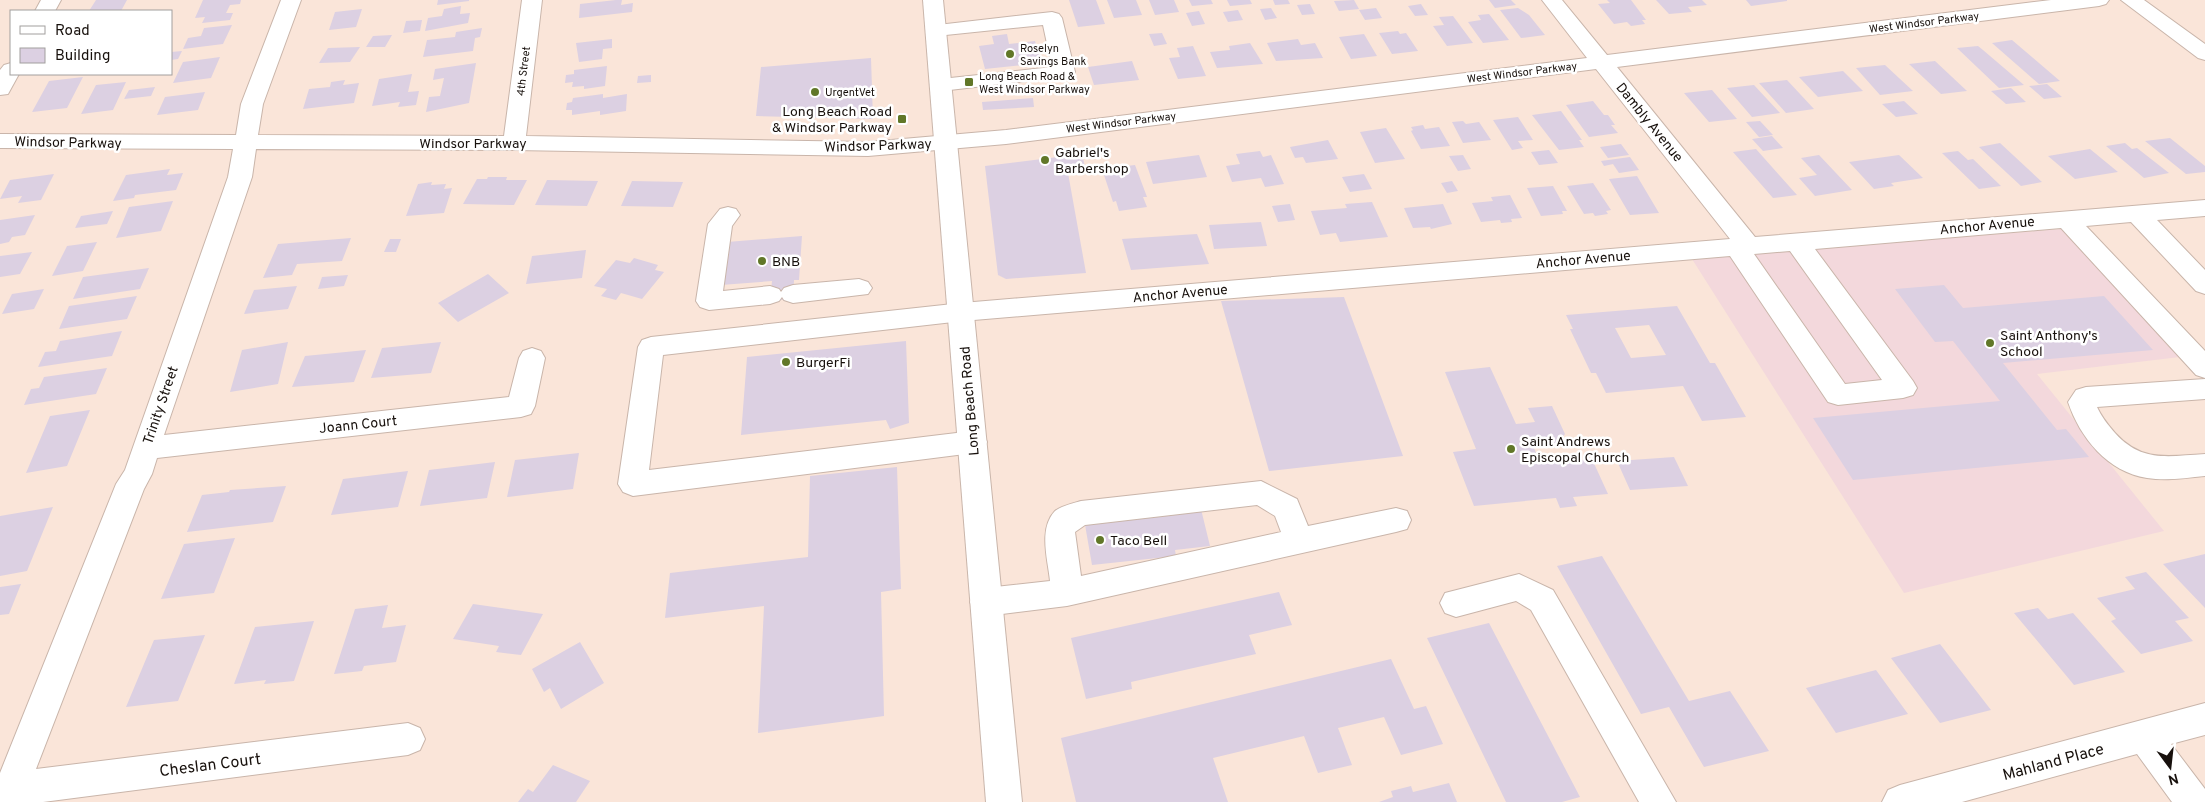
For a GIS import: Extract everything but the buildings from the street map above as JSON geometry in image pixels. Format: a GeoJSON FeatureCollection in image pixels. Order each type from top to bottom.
{"type":"FeatureCollection","features":[{"type":"Feature","properties":{"kind":"street","name":"Trinity Street"},"geometry":{"type":"LineString","coordinates":[[9,795],[131,484],[138,474],[145,448],[240,177],[252,104],[291,0]]}},
{"type":"Feature","properties":{"kind":"street","name":"4th Street"},"geometry":{"type":"LineString","coordinates":[[514,143],[532,0]]}},
{"type":"Feature","properties":{"kind":"street","name":"Long Beach Road"},"geometry":{"type":"LineString","coordinates":[[933,0],[1004,802]]}},
{"type":"Feature","properties":{"kind":"street","name":"Dambly Avenue"},"geometry":{"type":"LineString","coordinates":[[1552,0],[1602,62],[1742,245],[1838,394],[1903,388],[1796,241]]}},
{"type":"Feature","properties":{"kind":"street","name":"West Windsor Parkway"},"geometry":{"type":"LineString","coordinates":[[946,142],[1006,137],[2099,0]]}},
{"type":"Feature","properties":{"kind":"street"},"geometry":{"type":"LineString","coordinates":[[2131,0],[2205,54]]}},
{"type":"Feature","properties":{"kind":"street"},"geometry":{"type":"LineString","coordinates":[[936,30],[1052,18],[1064,72],[941,85]]}},
{"type":"Feature","properties":{"kind":"street"},"geometry":{"type":"LineString","coordinates":[[0,89],[10,71]]}},
{"type":"Feature","properties":{"kind":"street","name":"Windsor Parkway"},"geometry":{"type":"LineString","coordinates":[[0,141],[514,143],[868,149],[946,142]]}},
{"type":"Feature","properties":{"kind":"street","name":"Anchor Avenue"},"geometry":{"type":"LineString","coordinates":[[972,442],[633,484],[651,347],[962,312],[1742,245],[2205,208]]}},
{"type":"Feature","properties":{"kind":"street"},"geometry":{"type":"LineString","coordinates":[[2136,213],[2205,285]]}},
{"type":"Feature","properties":{"kind":"street"},"geometry":{"type":"LineString","coordinates":[[728,214],[720,224],[709,301],[859,288]]}},
{"type":"Feature","properties":{"kind":"street"},"geometry":{"type":"LineString","coordinates":[[2066,219],[2205,368]]}},
{"type":"Feature","properties":{"kind":"street","name":"Joann Court"},"geometry":{"type":"LineString","coordinates":[[145,448],[521,406],[532,358]]}},
{"type":"Feature","properties":{"kind":"street"},"geometry":{"type":"LineString","coordinates":[[2205,389],[2086,397],[2082,402],[2086,415],[2114,453],[2130,463],[2158,467],[2205,465]]}},
{"type":"Feature","properties":{"kind":"street"},"geometry":{"type":"LineString","coordinates":[[1067,592],[1060,532],[1066,520],[1081,513],[1260,493],[1287,508],[1299,542]]}},
{"type":"Feature","properties":{"kind":"street"},"geometry":{"type":"LineString","coordinates":[[986,602],[1067,592],[1396,520]]}},
{"type":"Feature","properties":{"kind":"street"},"geometry":{"type":"LineString","coordinates":[[1456,603],[1519,587],[1542,600],[1658,802]]}},
{"type":"Feature","properties":{"kind":"street","name":"Mahland Place"},"geometry":{"type":"LineString","coordinates":[[1900,802],[2205,719]]}},
{"type":"Feature","properties":{"kind":"street"},"geometry":{"type":"LineString","coordinates":[[2144,736],[2193,802]]}},
{"type":"Feature","properties":{"kind":"street","name":"Cheslan Court"},"geometry":{"type":"LineString","coordinates":[[9,795],[408,738]]}},
{"type":"Feature","properties":{"kind":"shaded area"},"geometry":{"type":"Polygon","coordinates":[[[2061,229],[2180,357],[2037,374],[2164,531],[1904,593],[1692,259],[2061,229]]]}},
{"type":"Feature","properties":{"kind":"place","name":"Roselyn Savings Bank"},"geometry":{"type":"Point","coordinates":[1010,54]}},
{"type":"Feature","properties":{"kind":"place","name":"Long Beach Road & West Windsor Parkway"},"geometry":{"type":"Point","coordinates":[969,82]}},
{"type":"Feature","properties":{"kind":"place","name":"UrgentVet"},"geometry":{"type":"Point","coordinates":[815,92]}},
{"type":"Feature","properties":{"kind":"place","name":"Long Beach Road & Windsor Parkway"},"geometry":{"type":"Point","coordinates":[902,119]}},
{"type":"Feature","properties":{"kind":"place","name":"Gabriel's Barbershop"},"geometry":{"type":"Point","coordinates":[1045,160]}},
{"type":"Feature","properties":{"kind":"place","name":"BNB"},"geometry":{"type":"Point","coordinates":[762,261]}},
{"type":"Feature","properties":{"kind":"place","name":"Saint Anthony's School"},"geometry":{"type":"Point","coordinates":[1990,343]}},
{"type":"Feature","properties":{"kind":"place","name":"BurgerFi"},"geometry":{"type":"Point","coordinates":[786,362]}},
{"type":"Feature","properties":{"kind":"place","name":"Saint Andrews Episcopal Church"},"geometry":{"type":"Point","coordinates":[1511,449]}},
{"type":"Feature","properties":{"kind":"place","name":"Taco Bell"},"geometry":{"type":"Point","coordinates":[1100,540]}}]}
